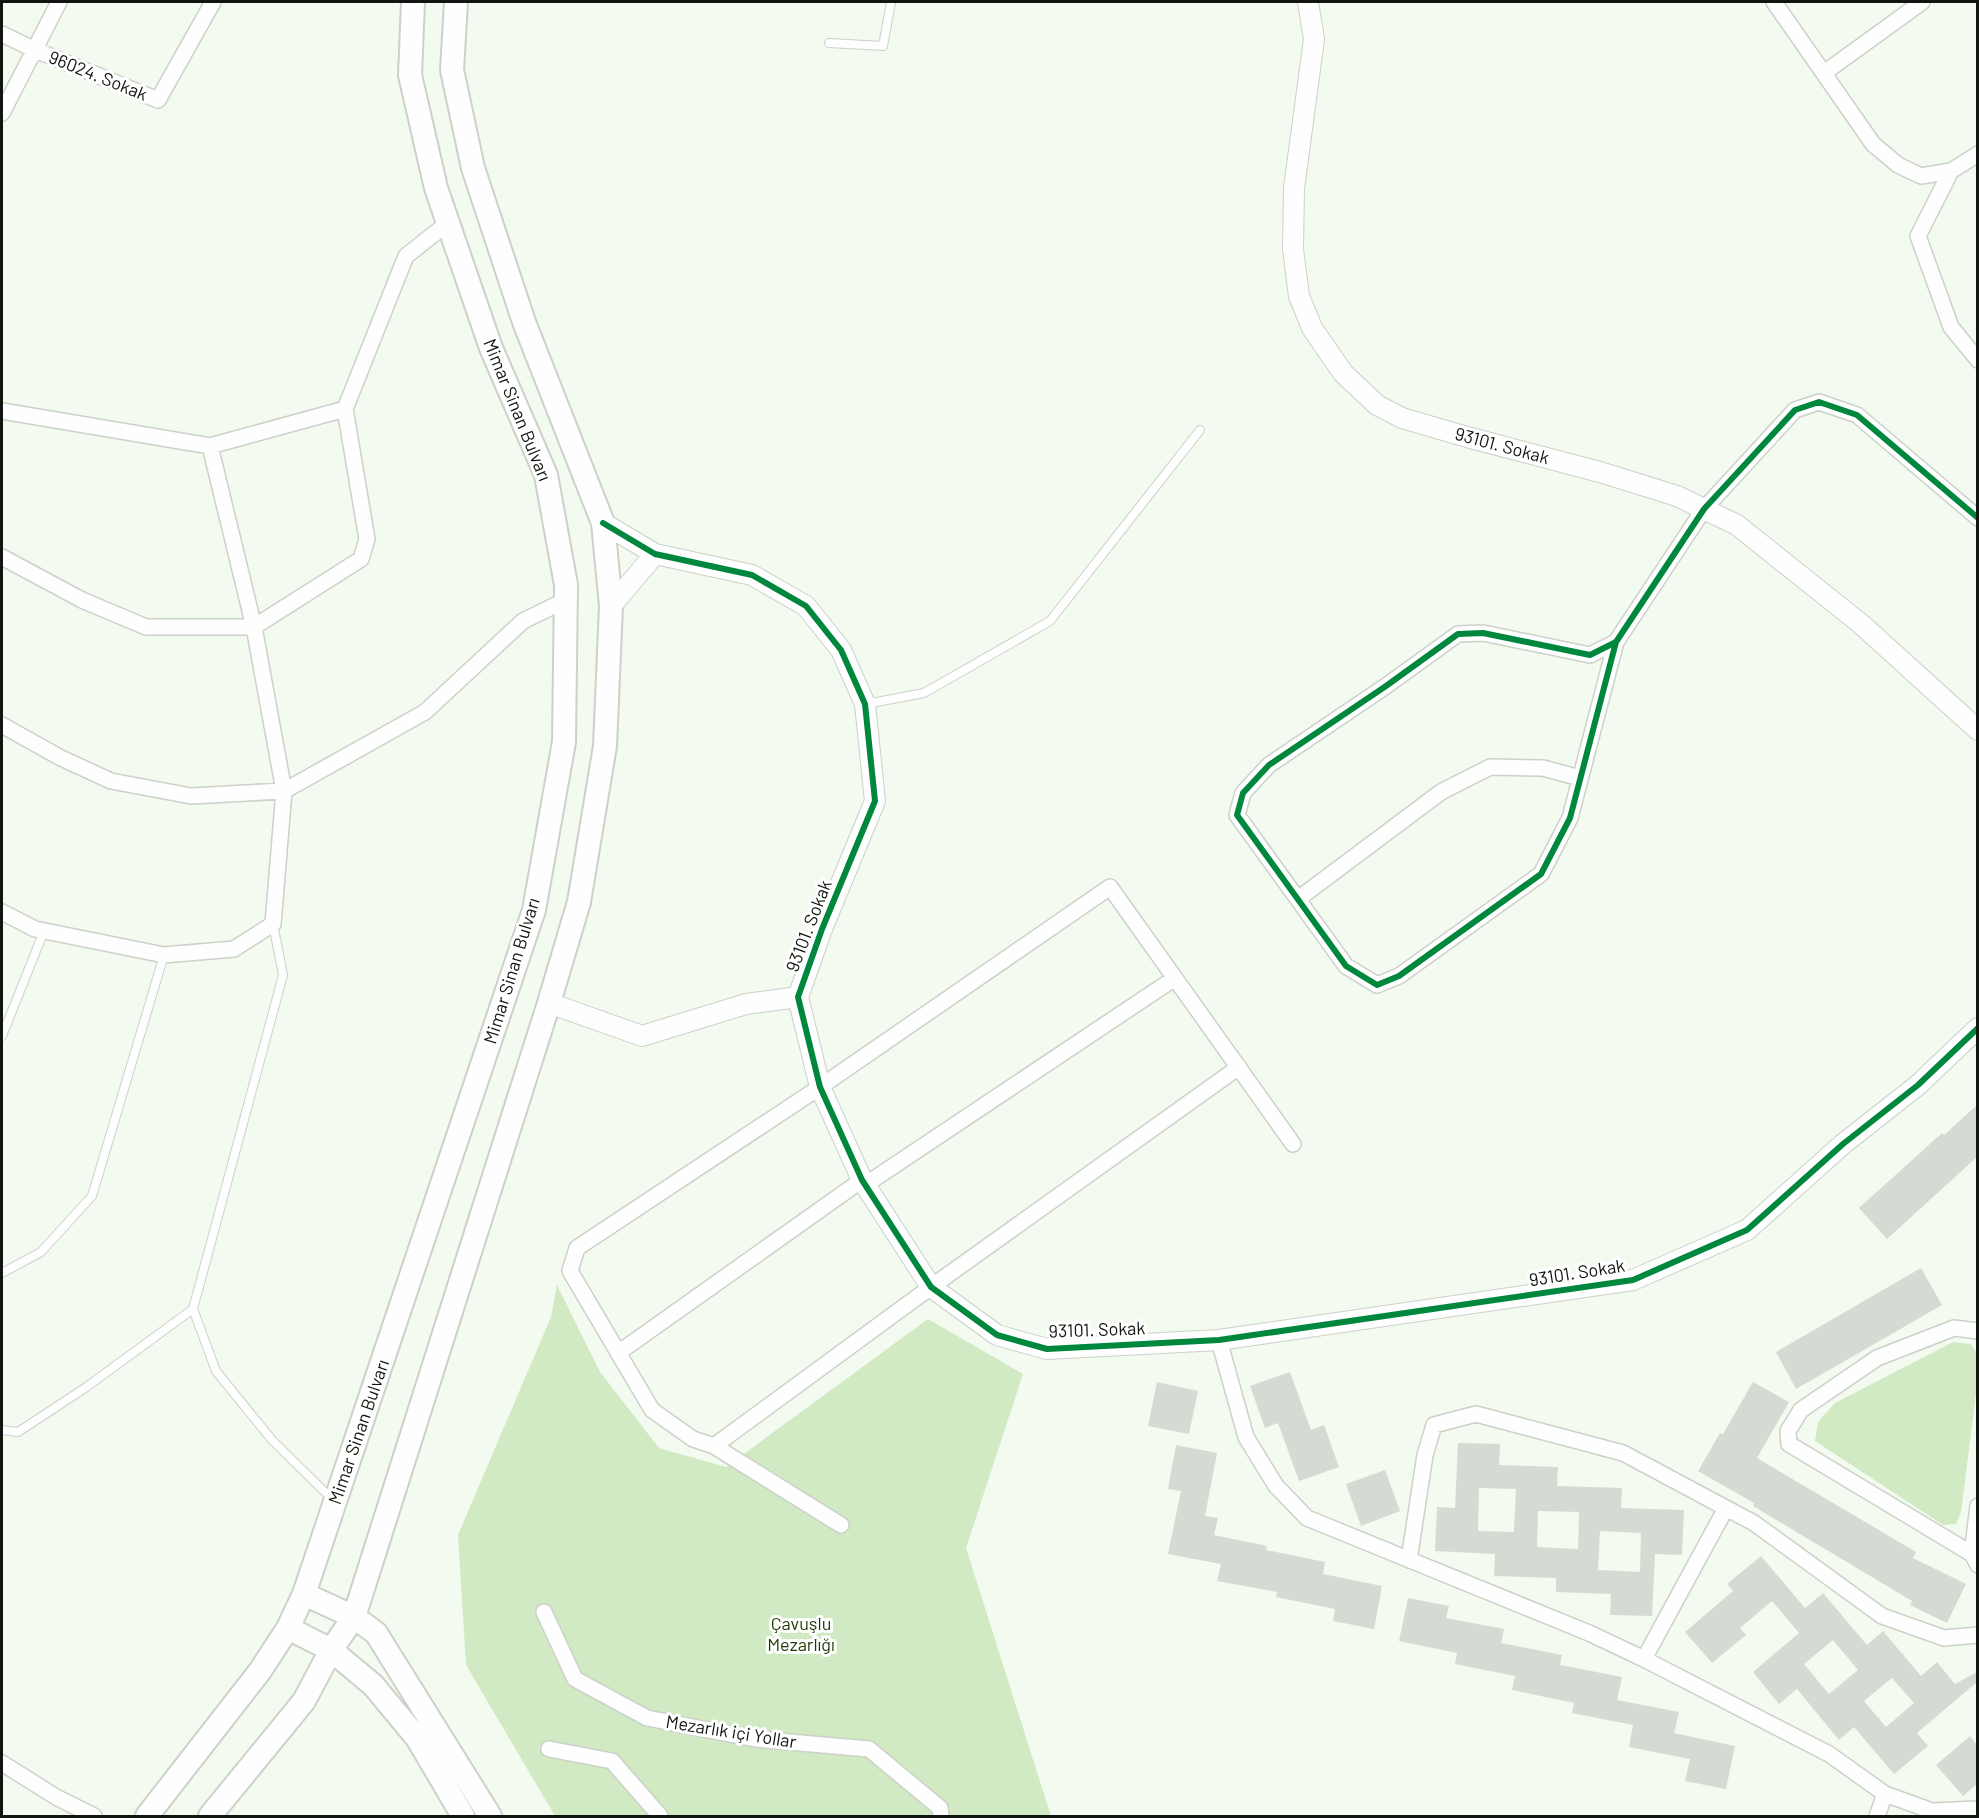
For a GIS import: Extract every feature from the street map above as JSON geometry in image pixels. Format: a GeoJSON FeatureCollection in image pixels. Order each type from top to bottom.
{"type":"FeatureCollection","features":[{"type":"Feature","properties":{"kind":"main road","name":"Mimar Sinan Bulvarı"},"geometry":{"type":"LineString","coordinates":[[147,1816],[260,1671],[288,1628],[304,1594],[534,910],[564,742],[566,585],[546,475],[491,348],[436,188],[410,75],[413,2]]}},
{"type":"Feature","properties":{"kind":"main road"},"geometry":{"type":"LineString","coordinates":[[210,1816],[304,1701],[331,1650],[354,1617],[579,902],[604,746],[611,606],[603,523],[524,322],[473,168],[452,70],[456,2]]}},
{"type":"Feature","properties":{"kind":"main road"},"geometry":{"type":"LineString","coordinates":[[304,1594],[354,1617],[376,1633],[490,1816]]}},
{"type":"Feature","properties":{"kind":"main road"},"geometry":{"type":"LineString","coordinates":[[288,1628],[331,1650],[372,1686],[417,1738],[462,1816]]}},
{"type":"Feature","properties":{"kind":"street"},"geometry":{"type":"LineString","coordinates":[[2,113],[59,2]]}},
{"type":"Feature","properties":{"kind":"street","name":"96024. Sokak"},"geometry":{"type":"LineString","coordinates":[[2,34],[158,100],[213,2]]}},
{"type":"Feature","properties":{"kind":"street","name":"93101. Sokak"},"geometry":{"type":"LineString","coordinates":[[1308,2],[1314,39],[1294,188],[1293,249],[1299,296],[1312,328],[1343,373],[1377,405],[1402,418],[1600,472],[1677,496],[1737,525],[1861,624],[1977,730]]}},
{"type":"Feature","properties":{"kind":"street"},"geometry":{"type":"LineString","coordinates":[[1774,2],[1873,144],[1898,165],[1921,176],[1951,171],[1977,154]]}},
{"type":"Feature","properties":{"kind":"street"},"geometry":{"type":"LineString","coordinates":[[1824,73],[1922,2]]}},
{"type":"Feature","properties":{"kind":"street"},"geometry":{"type":"LineString","coordinates":[[1951,171],[1918,236],[1951,327],[1977,360]]}},
{"type":"Feature","properties":{"kind":"street"},"geometry":{"type":"LineString","coordinates":[[2,557],[82,600],[146,627],[254,627],[361,559],[368,539],[345,409],[406,256],[448,224]]}},
{"type":"Feature","properties":{"kind":"street"},"geometry":{"type":"LineString","coordinates":[[1616,642],[1590,655],[1483,633],[1458,634],[1269,765],[1243,793],[1237,814],[1346,966],[1377,986],[1399,976],[1541,874],[1570,818],[1616,642],[1704,509],[1795,410],[1819,402],[1857,416],[1977,518]]}},
{"type":"Feature","properties":{"kind":"street"},"geometry":{"type":"LineString","coordinates":[[2,411],[210,446],[345,409]]}},
{"type":"Feature","properties":{"kind":"street"},"geometry":{"type":"LineString","coordinates":[[2,912],[35,929],[164,955],[234,949],[273,924],[284,792],[254,627],[210,446]]}},
{"type":"Feature","properties":{"kind":"street","name":"93101. Sokak"},"geometry":{"type":"LineString","coordinates":[[603,523],[655,554],[752,575],[806,606],[841,650],[865,704],[875,801],[822,929],[798,998],[820,1087],[864,1183],[931,1287],[998,1335],[1047,1349],[1219,1340],[1633,1280],[1747,1230],[1843,1144],[1918,1085],[1977,1028]]}},
{"type":"Feature","properties":{"kind":"street"},"geometry":{"type":"LineString","coordinates":[[611,606],[655,554]]}},
{"type":"Feature","properties":{"kind":"street"},"geometry":{"type":"LineString","coordinates":[[2,725],[61,758],[111,781],[191,796],[284,792],[425,712],[523,621],[566,600]]}},
{"type":"Feature","properties":{"kind":"street"},"geometry":{"type":"LineString","coordinates":[[1298,899],[1441,792],[1490,767],[1543,768],[1580,778]]}},
{"type":"Feature","properties":{"kind":"street"},"geometry":{"type":"LineString","coordinates":[[841,1525],[714,1446],[693,1439],[652,1410],[570,1271],[578,1248],[820,1087],[1110,887],[1293,1144]]}},
{"type":"Feature","properties":{"kind":"street"},"geometry":{"type":"LineString","coordinates":[[618,1353],[864,1183],[1175,978]]}},
{"type":"Feature","properties":{"kind":"street"},"geometry":{"type":"LineString","coordinates":[[549,1003],[642,1036],[746,1004],[798,998]]}},
{"type":"Feature","properties":{"kind":"street"},"geometry":{"type":"LineString","coordinates":[[714,1446],[931,1287],[1239,1067]]}},
{"type":"Feature","properties":{"kind":"street"},"geometry":{"type":"LineString","coordinates":[[1977,1331],[1954,1328],[1877,1358],[1800,1410],[1788,1431],[1789,1444],[1975,1560],[1977,1506]]}},
{"type":"Feature","properties":{"kind":"street"},"geometry":{"type":"LineString","coordinates":[[1219,1340],[1246,1437],[1276,1486],[1307,1518],[1589,1633],[1644,1659],[1829,1754],[1885,1794],[1932,1810],[1977,1809]]}},
{"type":"Feature","properties":{"kind":"street"},"geometry":{"type":"LineString","coordinates":[[1409,1560],[1425,1455],[1434,1425],[1476,1414],[1623,1453],[1754,1523],[1882,1616],[1944,1638],[1977,1635]]}},
{"type":"Feature","properties":{"kind":"street"},"geometry":{"type":"LineString","coordinates":[[1644,1659],[1726,1508]]}},
{"type":"Feature","properties":{"kind":"street","name":"Mezarlık içi Yollar"},"geometry":{"type":"LineString","coordinates":[[544,1612],[575,1678],[647,1718],[755,1739],[869,1749],[940,1808],[941,1816]]}},
{"type":"Feature","properties":{"kind":"street"},"geometry":{"type":"LineString","coordinates":[[549,1749],[612,1761],[660,1816]]}},
{"type":"Feature","properties":{"kind":"street"},"geometry":{"type":"LineString","coordinates":[[2,1763],[56,1797],[94,1816]]}},
{"type":"Feature","properties":{"kind":"street"},"geometry":{"type":"LineString","coordinates":[[1876,1816],[1885,1794]]}},
{"type":"Feature","properties":{"kind":"lane"},"geometry":{"type":"LineString","coordinates":[[829,43],[884,46],[891,2]]}},
{"type":"Feature","properties":{"kind":"lane"},"geometry":{"type":"LineString","coordinates":[[865,704],[924,693],[1050,621],[1200,430]]}},
{"type":"Feature","properties":{"kind":"lane"},"geometry":{"type":"LineString","coordinates":[[273,924],[283,975],[193,1309],[216,1371],[272,1440],[335,1502]]}},
{"type":"Feature","properties":{"kind":"lane"},"geometry":{"type":"LineString","coordinates":[[2,1036],[44,931]]}},
{"type":"Feature","properties":{"kind":"lane"},"geometry":{"type":"LineString","coordinates":[[2,1273],[41,1252],[92,1196],[164,955]]}},
{"type":"Feature","properties":{"kind":"lane"},"geometry":{"type":"LineString","coordinates":[[2,1430],[18,1432],[85,1388],[193,1309]]}},
{"type":"Feature","properties":{"kind":"green space","name":"Çavuşlu Mezarlığı"},"geometry":{"type":"Polygon","coordinates":[[[557,1285],[600,1372],[659,1448],[726,1467],[928,1319],[1023,1374],[966,1548],[1051,1816],[555,1816],[466,1665],[458,1535],[551,1317],[557,1285]]]}},
{"type":"Feature","properties":{"kind":"green space"},"geometry":{"type":"Polygon","coordinates":[[[1953,1342],[1971,1344],[1977,1353],[1978,1377],[1961,1512],[1956,1524],[1943,1525],[1815,1441],[1818,1422],[1835,1403],[1953,1342]]]}},
{"type":"Feature","properties":{"kind":"building"},"geometry":{"type":"Polygon","coordinates":[[[1977,1105],[1977,1157],[1887,1239],[1859,1208],[1942,1133],[1944,1135],[1977,1105]]]}},
{"type":"Feature","properties":{"kind":"building"},"geometry":{"type":"Polygon","coordinates":[[[1921,1268],[1942,1305],[1796,1389],[1776,1352],[1921,1268]]]}},
{"type":"Feature","properties":{"kind":"building"},"geometry":{"type":"Polygon","coordinates":[[[1290,1372],[1311,1430],[1324,1425],[1339,1467],[1299,1481],[1278,1423],[1265,1428],[1250,1386],[1290,1372]]]}},
{"type":"Feature","properties":{"kind":"building"},"geometry":{"type":"Polygon","coordinates":[[[1157,1382],[1198,1391],[1189,1434],[1148,1426],[1157,1382]]]}},
{"type":"Feature","properties":{"kind":"building"},"geometry":{"type":"Polygon","coordinates":[[[1753,1382],[1789,1402],[1757,1458],[1916,1552],[1913,1558],[1966,1584],[1947,1623],[1910,1605],[1912,1601],[1698,1471],[1720,1433],[1723,1434],[1753,1382]]]}},
{"type":"Feature","properties":{"kind":"building"},"geometry":{"type":"Polygon","coordinates":[[[1458,1443],[1500,1444],[1499,1465],[1558,1467],[1557,1486],[1622,1488],[1621,1508],[1684,1510],[1682,1555],[1655,1554],[1652,1616],[1610,1615],[1611,1594],[1556,1592],[1556,1578],[1494,1576],[1495,1554],[1435,1551],[1437,1507],[1455,1508],[1458,1443]],[[1479,1488],[1478,1531],[1514,1532],[1516,1489],[1479,1488]],[[1538,1511],[1537,1547],[1578,1549],[1579,1512],[1538,1511]],[[1600,1531],[1598,1570],[1640,1572],[1641,1533],[1600,1531]]]}},
{"type":"Feature","properties":{"kind":"building"},"geometry":{"type":"Polygon","coordinates":[[[1176,1445],[1217,1453],[1205,1516],[1218,1518],[1214,1535],[1267,1546],[1266,1550],[1325,1562],[1323,1574],[1382,1586],[1374,1629],[1333,1621],[1335,1609],[1276,1597],[1277,1592],[1217,1581],[1221,1564],[1168,1554],[1181,1491],[1168,1489],[1176,1445]]]}},
{"type":"Feature","properties":{"kind":"building"},"geometry":{"type":"Polygon","coordinates":[[[1385,1470],[1400,1511],[1361,1526],[1346,1484],[1385,1470]]]}},
{"type":"Feature","properties":{"kind":"building"},"geometry":{"type":"Polygon","coordinates":[[[1761,1556],[1805,1608],[1823,1593],[1867,1645],[1883,1631],[1921,1676],[1937,1662],[1955,1684],[1977,1672],[1977,1682],[1917,1733],[1928,1746],[1894,1774],[1854,1727],[1839,1740],[1797,1689],[1779,1704],[1753,1672],[1799,1633],[1772,1601],[1740,1628],[1746,1635],[1712,1663],[1685,1632],[1733,1591],[1727,1584],[1761,1556]],[[1833,1640],[1804,1664],[1829,1694],[1858,1670],[1833,1640]],[[1892,1678],[1864,1701],[1886,1727],[1914,1703],[1892,1678]]]}},
{"type":"Feature","properties":{"kind":"building"},"geometry":{"type":"Polygon","coordinates":[[[1408,1598],[1449,1606],[1446,1618],[1504,1629],[1501,1643],[1562,1655],[1560,1665],[1622,1677],[1617,1700],[1679,1712],[1674,1733],[1735,1746],[1726,1789],[1685,1781],[1690,1759],[1629,1747],[1633,1725],[1572,1713],[1574,1703],[1512,1690],[1515,1676],[1455,1664],[1457,1653],[1399,1641],[1408,1598]]]}},
{"type":"Feature","properties":{"kind":"building"},"geometry":{"type":"Polygon","coordinates":[[[1970,1736],[1977,1745],[1977,1784],[1963,1796],[1936,1765],[1970,1736]]]}},
{"type":"Feature","properties":{"kind":"cycle path"},"geometry":{"type":"LineString","coordinates":[[1616,642],[1590,655],[1483,633],[1458,634],[1269,765],[1243,793],[1237,815],[1346,966],[1377,985],[1399,976],[1541,874],[1570,818],[1616,642],[1704,509],[1795,410],[1819,402],[1857,415],[1978,518]]}},
{"type":"Feature","properties":{"kind":"cycle path"},"geometry":{"type":"LineString","coordinates":[[603,523],[655,554],[752,575],[806,606],[841,650],[865,704],[875,801],[822,929],[798,997],[820,1087],[862,1180],[931,1287],[997,1335],[1047,1349],[1219,1340],[1633,1280],[1747,1230],[1843,1144],[1918,1085],[1978,1028]]}}]}
